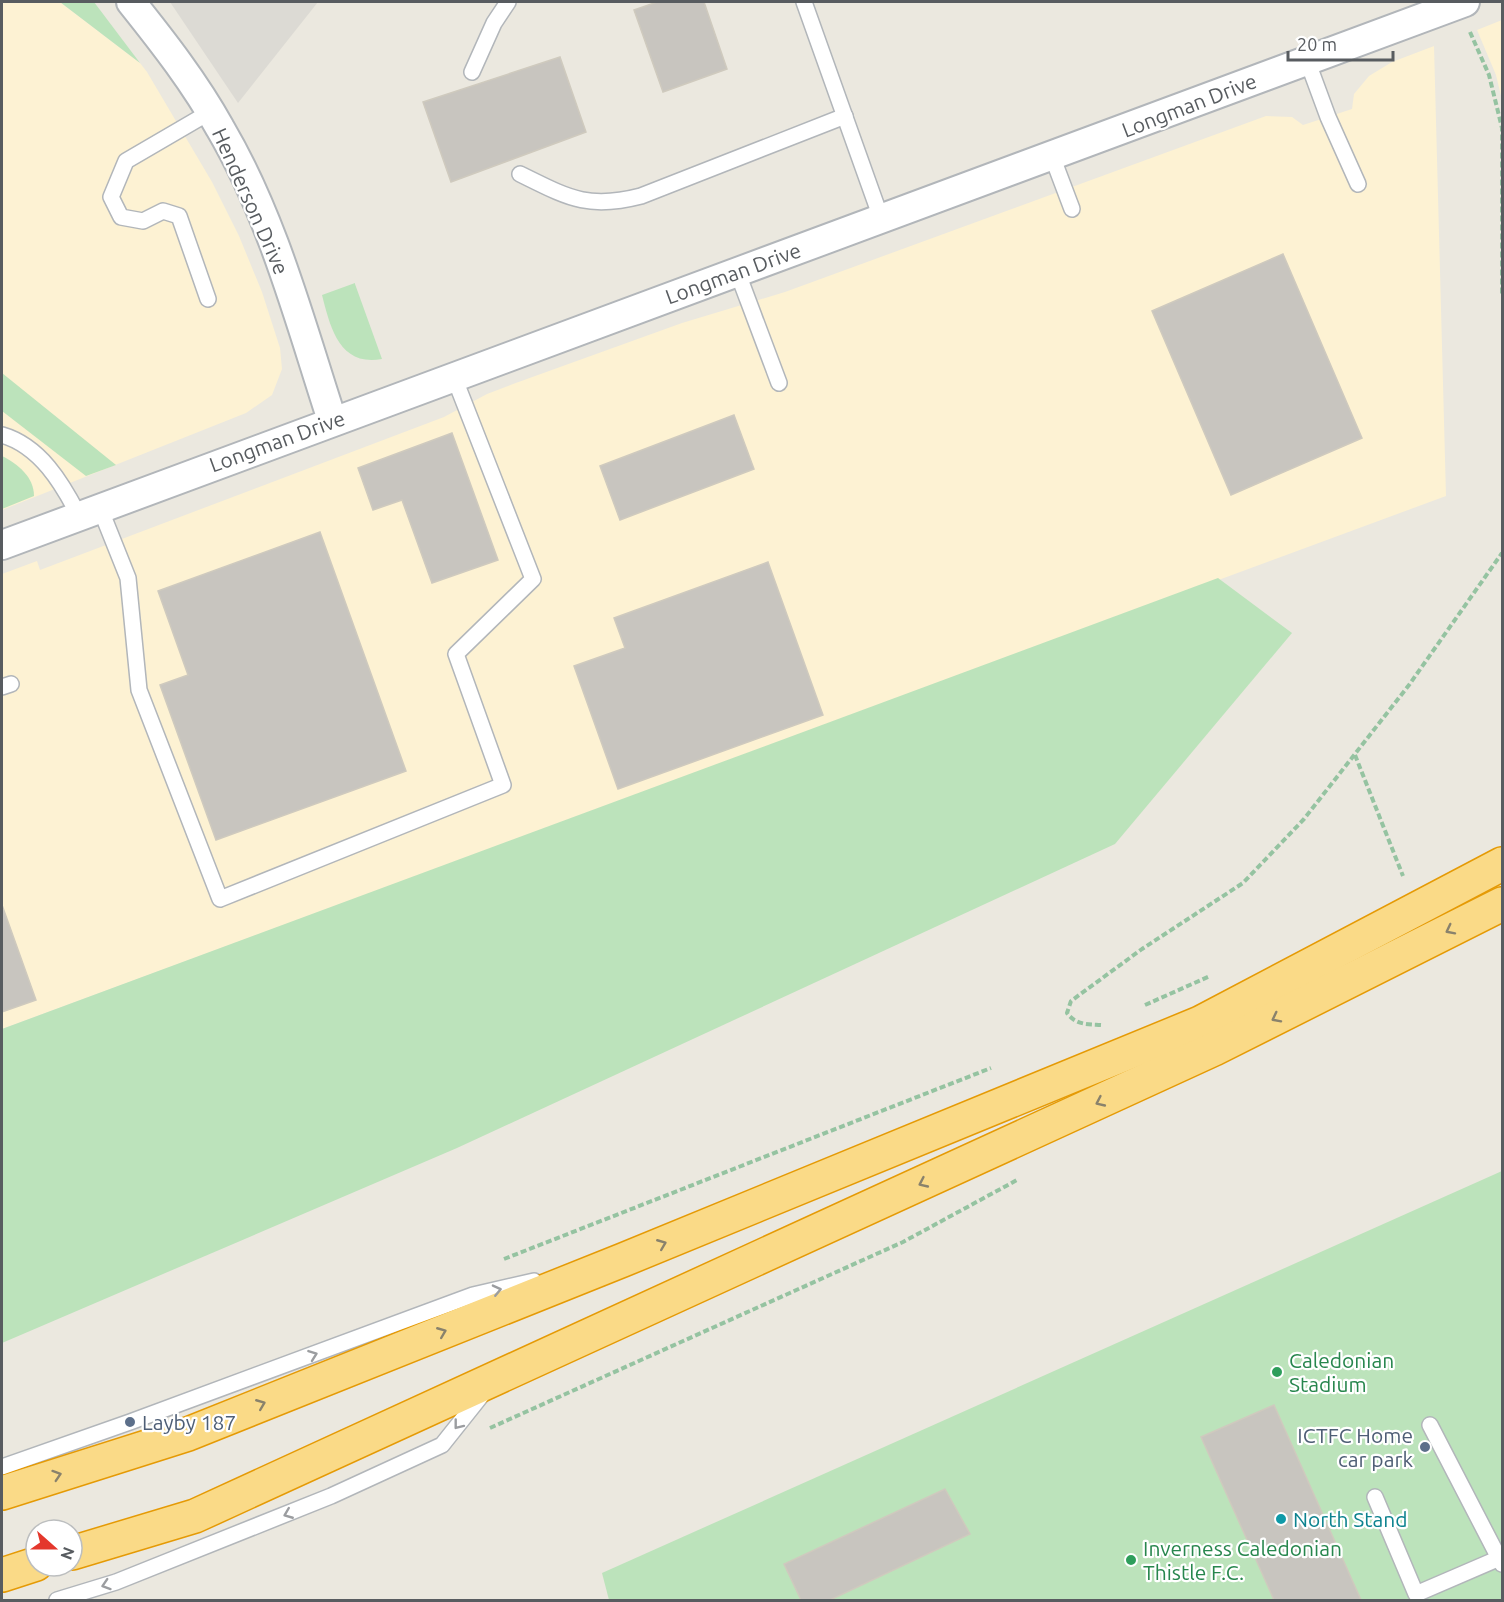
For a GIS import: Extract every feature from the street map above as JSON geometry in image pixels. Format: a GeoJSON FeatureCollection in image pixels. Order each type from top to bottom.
{"type":"FeatureCollection","features":[{"type":"Feature","properties":{"kind":"highway"},"geometry":{"type":"LineString","coordinates":[[2,1493],[188,1434],[623,1260],[1200,1023],[1503,864]]}},
{"type":"Feature","properties":{"kind":"highway"},"geometry":{"type":"LineString","coordinates":[[84,1549],[195,1516],[1214,1049],[1503,904]]}},
{"type":"Feature","properties":{"kind":"highway"},"geometry":{"type":"LineString","coordinates":[[2,1575],[24,1568]]}},
{"type":"Feature","properties":{"kind":"street","name":"Henderson Drive"},"geometry":{"type":"LineString","coordinates":[[132,2],[175,57],[221,128],[256,202],[288,282],[332,420]]}},
{"type":"Feature","properties":{"kind":"street","name":"Longman Drive"},"geometry":{"type":"LineString","coordinates":[[2,545],[332,420],[454,377],[1461,3]]}},
{"type":"Feature","properties":{"kind":"lane"},"geometry":{"type":"LineString","coordinates":[[472,72],[494,23],[508,2]]}},
{"type":"Feature","properties":{"kind":"lane"},"geometry":{"type":"LineString","coordinates":[[804,2],[881,218]]}},
{"type":"Feature","properties":{"kind":"lane"},"geometry":{"type":"LineString","coordinates":[[1307,60],[1328,117],[1358,184]]}},
{"type":"Feature","properties":{"kind":"lane"},"geometry":{"type":"LineString","coordinates":[[208,299],[179,216],[163,211],[143,221],[122,217],[111,197],[126,161],[210,112]]}},
{"type":"Feature","properties":{"kind":"lane"},"geometry":{"type":"LineString","coordinates":[[520,174],[563,195],[593,203],[618,202],[641,196],[845,116]]}},
{"type":"Feature","properties":{"kind":"lane"},"geometry":{"type":"LineString","coordinates":[[1052,156],[1072,209]]}},
{"type":"Feature","properties":{"kind":"lane"},"geometry":{"type":"LineString","coordinates":[[737,272],[779,383]]}},
{"type":"Feature","properties":{"kind":"lane"},"geometry":{"type":"LineString","coordinates":[[2,435],[10,437],[36,455],[90,512],[128,578],[139,690],[220,899],[503,785],[456,654],[533,579],[454,377]]}},
{"type":"Feature","properties":{"kind":"lane"},"geometry":{"type":"LineString","coordinates":[[2,1467],[473,1295],[623,1260]]}},
{"type":"Feature","properties":{"kind":"lane"},"geometry":{"type":"LineString","coordinates":[[57,1600],[116,1582],[320,1501],[442,1445],[494,1379]]}},
{"type":"Feature","properties":{"kind":"lane"},"geometry":{"type":"LineString","coordinates":[[1376,1497],[1416,1594],[1502,1560],[1430,1425]]}},
{"type":"Feature","properties":{"kind":"path"},"geometry":{"type":"LineString","coordinates":[[1461,3],[1489,75],[1502,128],[1503,295]]}},
{"type":"Feature","properties":{"kind":"path"},"geometry":{"type":"LineString","coordinates":[[1090,1030],[1101,1025],[1081,1024],[1072,1020],[1067,1013],[1071,1001],[1142,949],[1243,883],[1304,819],[1409,685],[1503,553]]}},
{"type":"Feature","properties":{"kind":"path"},"geometry":{"type":"LineString","coordinates":[[1354,754],[1407,886]]}},
{"type":"Feature","properties":{"kind":"path"},"geometry":{"type":"LineString","coordinates":[[502,1260],[1001,1064]]}},
{"type":"Feature","properties":{"kind":"path"},"geometry":{"type":"LineString","coordinates":[[442,1445],[504,1423],[903,1242],[1027,1175]]}},
{"type":"Feature","properties":{"kind":"shaded area"},"geometry":{"type":"Polygon","coordinates":[[[2,2],[60,2],[140,63],[147,72],[212,182],[239,236],[262,292],[280,348],[282,369],[272,395],[246,413],[2,510],[2,2]]]}},
{"type":"Feature","properties":{"kind":"shaded area"},"geometry":{"type":"Polygon","coordinates":[[[170,2],[318,2],[238,103],[170,2]]]}},
{"type":"Feature","properties":{"kind":"shaded area"},"geometry":{"type":"Polygon","coordinates":[[[1502,20],[1502,100],[1496,75],[1477,30],[1502,20]]]}},
{"type":"Feature","properties":{"kind":"shaded area"},"geometry":{"type":"Polygon","coordinates":[[[1434,46],[1446,496],[2,1029],[2,574],[37,561],[40,570],[444,417],[487,394],[513,384],[682,323],[785,292],[1266,116],[1292,117],[1303,125],[1352,109],[1354,94],[1369,76],[1392,62],[1434,46]]]}},
{"type":"Feature","properties":{"kind":"green space"},"geometry":{"type":"Polygon","coordinates":[[[60,2],[94,2],[140,63],[60,2]]]}},
{"type":"Feature","properties":{"kind":"green space"},"geometry":{"type":"Polygon","coordinates":[[[355,283],[382,359],[367,360],[356,357],[346,350],[333,331],[322,295],[355,283]]]}},
{"type":"Feature","properties":{"kind":"green space"},"geometry":{"type":"Polygon","coordinates":[[[2,373],[116,465],[86,476],[2,411],[2,373]]]}},
{"type":"Feature","properties":{"kind":"green space"},"geometry":{"type":"Polygon","coordinates":[[[2,456],[14,463],[28,477],[34,496],[2,509],[2,456]]]}},
{"type":"Feature","properties":{"kind":"green space"},"geometry":{"type":"Polygon","coordinates":[[[1218,578],[1292,633],[1115,844],[457,1148],[2,1343],[2,1029],[1218,578]]]}},
{"type":"Feature","properties":{"kind":"green space","name":"Caledonian Stadium"},"geometry":{"type":"Polygon","coordinates":[[[1502,1171],[1502,1600],[609,1600],[602,1573],[1502,1171]]]}},
{"type":"Feature","properties":{"kind":"building"},"geometry":{"type":"Polygon","coordinates":[[[657,2],[704,2],[727,69],[663,92],[634,10],[657,2]]]}},
{"type":"Feature","properties":{"kind":"building"},"geometry":{"type":"Polygon","coordinates":[[[560,57],[586,132],[451,182],[423,102],[560,57]]]}},
{"type":"Feature","properties":{"kind":"building"},"geometry":{"type":"Polygon","coordinates":[[[1283,254],[1362,438],[1231,495],[1152,311],[1283,254]]]}},
{"type":"Feature","properties":{"kind":"building"},"geometry":{"type":"Polygon","coordinates":[[[734,415],[754,469],[620,520],[600,466],[734,415]]]}},
{"type":"Feature","properties":{"kind":"building"},"geometry":{"type":"Polygon","coordinates":[[[452,433],[498,560],[432,583],[402,500],[373,510],[358,468],[452,433]]]}},
{"type":"Feature","properties":{"kind":"building"},"geometry":{"type":"Polygon","coordinates":[[[320,532],[406,771],[216,840],[160,685],[188,675],[158,591],[320,532]]]}},
{"type":"Feature","properties":{"kind":"building"},"geometry":{"type":"Polygon","coordinates":[[[768,562],[823,715],[618,789],[574,666],[625,648],[614,618],[768,562]]]}},
{"type":"Feature","properties":{"kind":"building"},"geometry":{"type":"Polygon","coordinates":[[[2,905],[36,1000],[2,1012],[2,905]]]}},
{"type":"Feature","properties":{"kind":"building","name":"North Stand"},"geometry":{"type":"Polygon","coordinates":[[[1274,1405],[1361,1600],[1274,1600],[1201,1437],[1274,1405]]]}},
{"type":"Feature","properties":{"kind":"building"},"geometry":{"type":"Polygon","coordinates":[[[945,1489],[970,1534],[830,1600],[801,1600],[784,1564],[945,1489]]]}},
{"type":"Feature","properties":{"kind":"place","name":"Caledonian Stadium"},"geometry":{"type":"Point","coordinates":[1277,1372]}},
{"type":"Feature","properties":{"kind":"place","name":"Layby 187"},"geometry":{"type":"Point","coordinates":[130,1422]}},
{"type":"Feature","properties":{"kind":"place","name":"ICTFC Home car park"},"geometry":{"type":"Point","coordinates":[1425,1447]}},
{"type":"Feature","properties":{"kind":"place","name":"North Stand"},"geometry":{"type":"Point","coordinates":[1281,1519]}},
{"type":"Feature","properties":{"kind":"place","name":"Inverness Caledonian Thistle F.C."},"geometry":{"type":"Point","coordinates":[1131,1560]}}]}
